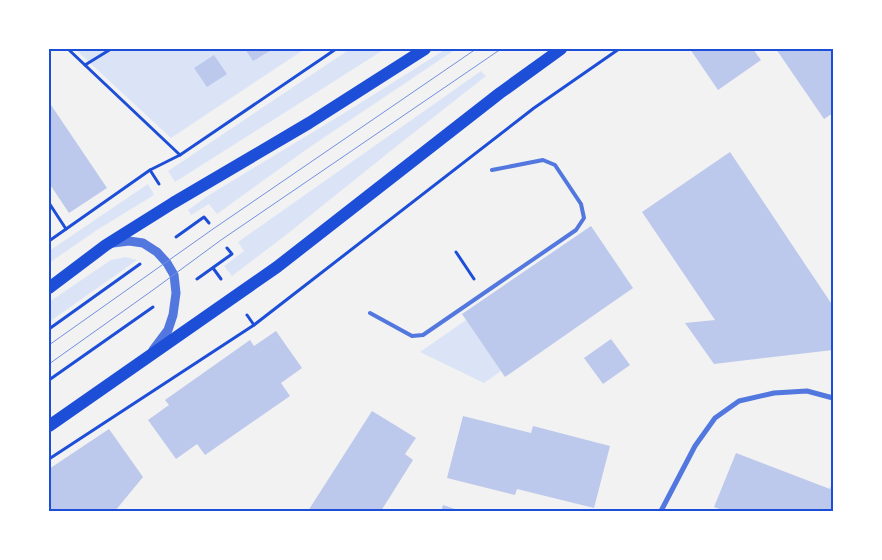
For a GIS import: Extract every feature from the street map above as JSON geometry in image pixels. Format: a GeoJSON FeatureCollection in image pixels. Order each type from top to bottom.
{"type":"FeatureCollection","features":[{"type":"Feature","properties":{"kind":"main road"},"geometry":{"type":"LineString","coordinates":[[49,288],[106,245],[309,123],[425,49]]}},
{"type":"Feature","properties":{"kind":"main road"},"geometry":{"type":"LineString","coordinates":[[49,426],[277,267],[500,93],[561,49]]}},
{"type":"Feature","properties":{"kind":"street"},"geometry":{"type":"LineString","coordinates":[[106,245],[129,240],[143,243],[157,252],[167,263],[174,275],[176,293],[173,315],[168,330],[148,356]]}},
{"type":"Feature","properties":{"kind":"street"},"geometry":{"type":"LineString","coordinates":[[661,511],[695,446],[715,418],[739,400],[774,393],[807,391],[833,398]]}},
{"type":"Feature","properties":{"kind":"lane"},"geometry":{"type":"LineString","coordinates":[[370,313],[412,336],[423,335],[576,230],[584,218],[581,204],[555,165],[542,160],[492,170]]}},
{"type":"Feature","properties":{"kind":"path"},"geometry":{"type":"LineString","coordinates":[[68,49],[180,155]]}},
{"type":"Feature","properties":{"kind":"path"},"geometry":{"type":"LineString","coordinates":[[86,65],[111,49]]}},
{"type":"Feature","properties":{"kind":"path"},"geometry":{"type":"LineString","coordinates":[[49,242],[150,170],[180,155],[336,49]]}},
{"type":"Feature","properties":{"kind":"path"},"geometry":{"type":"LineString","coordinates":[[49,459],[254,325],[534,108],[619,49]]}},
{"type":"Feature","properties":{"kind":"path"},"geometry":{"type":"LineString","coordinates":[[150,170],[164,190]]}},
{"type":"Feature","properties":{"kind":"path"},"geometry":{"type":"LineString","coordinates":[[49,203],[66,229]]}},
{"type":"Feature","properties":{"kind":"path"},"geometry":{"type":"LineString","coordinates":[[176,237],[204,217],[209,223]]}},
{"type":"Feature","properties":{"kind":"path"},"geometry":{"type":"LineString","coordinates":[[197,278],[232,254],[227,248]]}},
{"type":"Feature","properties":{"kind":"path"},"geometry":{"type":"LineString","coordinates":[[49,329],[143,262]]}},
{"type":"Feature","properties":{"kind":"path"},"geometry":{"type":"LineString","coordinates":[[212,268],[224,283]]}},
{"type":"Feature","properties":{"kind":"path"},"geometry":{"type":"LineString","coordinates":[[49,380],[160,302]]}},
{"type":"Feature","properties":{"kind":"shaded area"},"geometry":{"type":"Polygon","coordinates":[[[75,49],[305,49],[171,138],[75,49]]]}},
{"type":"Feature","properties":{"kind":"shaded area"},"geometry":{"type":"Polygon","coordinates":[[[350,49],[385,49],[175,182],[168,171],[350,49]]]}},
{"type":"Feature","properties":{"kind":"shaded area"},"geometry":{"type":"Polygon","coordinates":[[[446,49],[456,49],[307,149],[217,214],[209,204],[191,215],[188,210],[209,195],[446,49]]]}},
{"type":"Feature","properties":{"kind":"shaded area"},"geometry":{"type":"Polygon","coordinates":[[[481,71],[486,76],[232,276],[224,266],[244,251],[238,242],[481,71]]]}},
{"type":"Feature","properties":{"kind":"shaded area"},"geometry":{"type":"Polygon","coordinates":[[[148,184],[154,195],[97,230],[49,263],[49,251],[148,184]]]}},
{"type":"Feature","properties":{"kind":"shaded area"},"geometry":{"type":"Polygon","coordinates":[[[126,257],[137,260],[49,322],[49,302],[111,260],[126,257]]]}},
{"type":"Feature","properties":{"kind":"shaded area"},"geometry":{"type":"Polygon","coordinates":[[[466,320],[501,371],[484,383],[420,352],[466,320]]]}},
{"type":"Feature","properties":{"kind":"building"},"geometry":{"type":"Polygon","coordinates":[[[245,49],[273,49],[253,61],[245,49]]]}},
{"type":"Feature","properties":{"kind":"building"},"geometry":{"type":"Polygon","coordinates":[[[690,49],[753,49],[761,60],[718,90],[690,49]]]}},
{"type":"Feature","properties":{"kind":"building"},"geometry":{"type":"Polygon","coordinates":[[[776,49],[833,49],[833,113],[824,119],[776,49]]]}},
{"type":"Feature","properties":{"kind":"building"},"geometry":{"type":"Polygon","coordinates":[[[214,55],[227,74],[207,87],[194,68],[214,55]]]}},
{"type":"Feature","properties":{"kind":"building"},"geometry":{"type":"Polygon","coordinates":[[[49,102],[107,188],[69,213],[49,183],[49,102]]]}},
{"type":"Feature","properties":{"kind":"building"},"geometry":{"type":"Polygon","coordinates":[[[730,152],[833,306],[833,350],[714,364],[685,323],[715,320],[642,212],[730,152]]]}},
{"type":"Feature","properties":{"kind":"building"},"geometry":{"type":"Polygon","coordinates":[[[591,226],[633,288],[505,377],[462,314],[591,226]]]}},
{"type":"Feature","properties":{"kind":"building"},"geometry":{"type":"Polygon","coordinates":[[[276,331],[302,368],[281,383],[290,396],[205,455],[197,444],[176,459],[148,420],[169,405],[165,400],[250,340],[254,346],[276,331]]]}},
{"type":"Feature","properties":{"kind":"building"},"geometry":{"type":"Polygon","coordinates":[[[611,339],[630,365],[603,384],[584,358],[611,339]]]}},
{"type":"Feature","properties":{"kind":"building"},"geometry":{"type":"Polygon","coordinates":[[[372,411],[416,438],[405,454],[413,460],[381,511],[308,511],[372,411]]]}},
{"type":"Feature","properties":{"kind":"building"},"geometry":{"type":"Polygon","coordinates":[[[463,416],[531,433],[533,426],[610,446],[594,508],[517,489],[515,495],[447,478],[463,416]]]}},
{"type":"Feature","properties":{"kind":"building"},"geometry":{"type":"Polygon","coordinates":[[[109,429],[143,477],[115,511],[49,511],[49,469],[109,429]]]}},
{"type":"Feature","properties":{"kind":"building"},"geometry":{"type":"Polygon","coordinates":[[[736,453],[830,489],[833,480],[833,511],[725,511],[714,507],[736,453]]]}},
{"type":"Feature","properties":{"kind":"building"},"geometry":{"type":"Polygon","coordinates":[[[443,505],[461,511],[441,511],[443,505]]]}},
{"type":"Feature","properties":{"kind":"tram line"},"geometry":{"type":"LineString","coordinates":[[49,345],[213,229],[476,49]]}},
{"type":"Feature","properties":{"kind":"tram line"},"geometry":{"type":"LineString","coordinates":[[49,364],[221,240],[501,49]]}}]}
